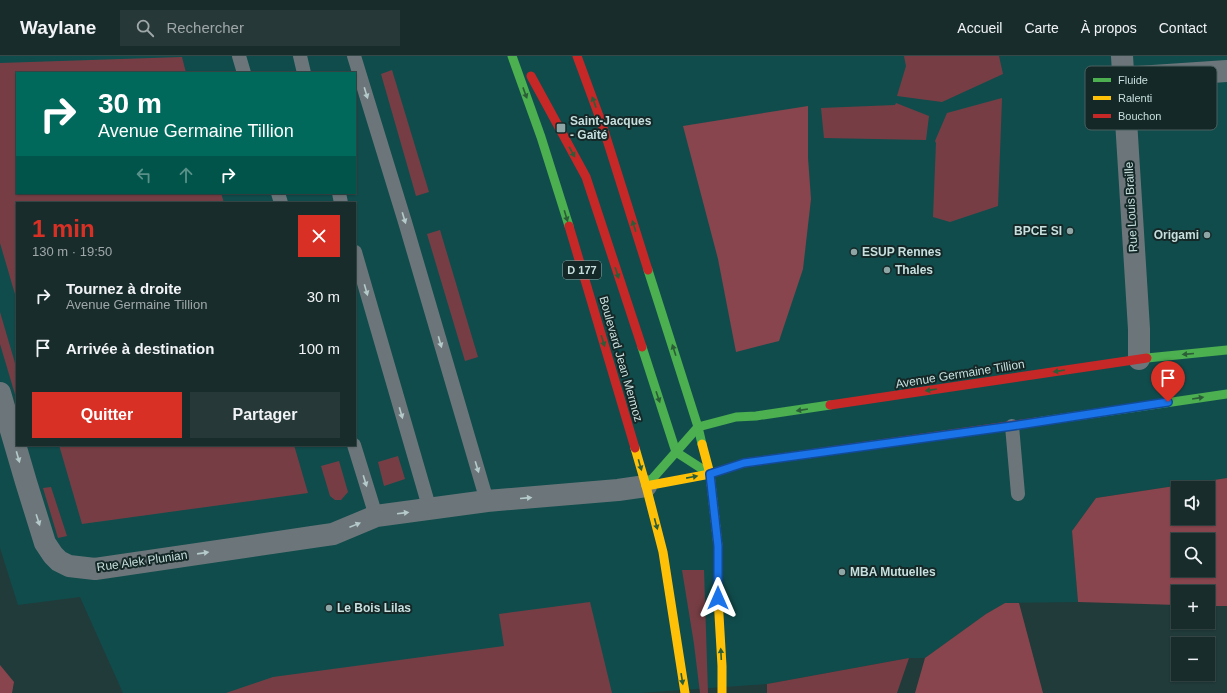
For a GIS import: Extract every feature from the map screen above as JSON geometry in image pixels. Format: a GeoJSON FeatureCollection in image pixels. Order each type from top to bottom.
{"type":"FeatureCollection","features":[{"type":"Feature","properties":{"kind":"main road","name":"Boulevard Jean Mermoz"},"geometry":{"type":"LineString","coordinates":[[512,56],[561,198],[646,486],[663,552],[684,693]]}},
{"type":"Feature","properties":{"kind":"main road"},"geometry":{"type":"LineString","coordinates":[[576,58],[602,124],[698,427],[710,474],[718,546],[718,598],[722,693]]}},
{"type":"Feature","properties":{"kind":"main road","name":"Boulevard Jean Mermoz"},"geometry":{"type":"LineString","coordinates":[[524,63],[586,177],[676,452]]}},
{"type":"Feature","properties":{"kind":"main road","name":"Avenue Germaine Tillion"},"geometry":{"type":"LineString","coordinates":[[698,427],[736,417],[756,416],[1139,359],[1227,350]]}},
{"type":"Feature","properties":{"kind":"main road"},"geometry":{"type":"LineString","coordinates":[[646,486],[710,474],[744,463],[1012,426],[1227,394]]}},
{"type":"Feature","properties":{"kind":"main road"},"geometry":{"type":"LineString","coordinates":[[646,486],[698,427]]}},
{"type":"Feature","properties":{"kind":"main road"},"geometry":{"type":"LineString","coordinates":[[676,452],[710,474]]}},
{"type":"Feature","properties":{"kind":"street","name":"Rue Louis Braille"},"geometry":{"type":"LineString","coordinates":[[1122,56],[1123,66]]}},
{"type":"Feature","properties":{"kind":"street"},"geometry":{"type":"LineString","coordinates":[[1217,71],[1227,70]]}},
{"type":"Feature","properties":{"kind":"street","name":"Rue Louis Braille"},"geometry":{"type":"LineString","coordinates":[[1127,130],[1139,359]]}},
{"type":"Feature","properties":{"kind":"street","name":"Rue Alek Plunian"},"geometry":{"type":"LineString","coordinates":[[0,392],[45,543],[59,561],[69,566],[95,569],[333,534],[376,516],[487,502],[646,486]]}},
{"type":"Feature","properties":{"kind":"lane"},"geometry":{"type":"LineString","coordinates":[[239,56],[244,72]]}},
{"type":"Feature","properties":{"kind":"lane"},"geometry":{"type":"LineString","coordinates":[[300,56],[304,72]]}},
{"type":"Feature","properties":{"kind":"lane"},"geometry":{"type":"LineString","coordinates":[[354,56],[405,222],[487,502]]}},
{"type":"Feature","properties":{"kind":"lane"},"geometry":{"type":"LineString","coordinates":[[356,255],[430,510]]}},
{"type":"Feature","properties":{"kind":"lane"},"geometry":{"type":"LineString","coordinates":[[1012,426],[1018,494]]}},
{"type":"Feature","properties":{"kind":"lane"},"geometry":{"type":"LineString","coordinates":[[354,446],[376,516]]}},
{"type":"Feature","properties":{"kind":"shaded area"},"geometry":{"type":"Polygon","coordinates":[[[0,56],[1227,56],[1227,478],[1207,481],[1171,481],[1171,487],[1096,498],[1072,531],[1078,602],[1005,603],[986,614],[925,658],[909,658],[767,684],[639,693],[123,693],[80,597],[18,605],[0,548],[0,56]]]}},
{"type":"Feature","properties":{"kind":"shaded area"},"geometry":{"type":"Polygon","coordinates":[[[904,56],[999,56],[1003,74],[942,102],[897,96],[906,66],[904,56]]]}},
{"type":"Feature","properties":{"kind":"shaded area"},"geometry":{"type":"Polygon","coordinates":[[[182,57],[186,72],[16,72],[16,194],[221,194],[224,202],[16,202],[16,298],[0,243],[0,63],[182,57]]]}},
{"type":"Feature","properties":{"kind":"shaded area"},"geometry":{"type":"Polygon","coordinates":[[[392,70],[429,192],[416,196],[381,74],[392,70]]]}},
{"type":"Feature","properties":{"kind":"shaded area"},"geometry":{"type":"Polygon","coordinates":[[[1002,98],[998,206],[950,222],[933,217],[935,141],[947,113],[1002,98]]]}},
{"type":"Feature","properties":{"kind":"shaded area"},"geometry":{"type":"Polygon","coordinates":[[[896,103],[929,116],[926,140],[824,138],[821,108],[895,105],[896,103]]]}},
{"type":"Feature","properties":{"kind":"shaded area"},"geometry":{"type":"Polygon","coordinates":[[[808,106],[808,158],[811,199],[803,269],[779,341],[736,352],[718,259],[683,126],[808,106]]]}},
{"type":"Feature","properties":{"kind":"shaded area"},"geometry":{"type":"Polygon","coordinates":[[[440,230],[478,357],[465,361],[427,234],[440,230]]]}},
{"type":"Feature","properties":{"kind":"shaded area"},"geometry":{"type":"Polygon","coordinates":[[[0,312],[16,367],[16,398],[0,344],[0,312]]]}},
{"type":"Feature","properties":{"kind":"shaded area"},"geometry":{"type":"Polygon","coordinates":[[[59,446],[294,446],[308,493],[82,524],[59,446]]]}},
{"type":"Feature","properties":{"kind":"shaded area"},"geometry":{"type":"Polygon","coordinates":[[[398,456],[405,479],[384,486],[378,462],[398,456]]]}},
{"type":"Feature","properties":{"kind":"shaded area"},"geometry":{"type":"Polygon","coordinates":[[[339,461],[348,492],[341,500],[335,500],[330,496],[321,466],[339,461]]]}},
{"type":"Feature","properties":{"kind":"shaded area"},"geometry":{"type":"Polygon","coordinates":[[[1227,478],[1227,606],[1215,606],[1215,585],[1171,585],[1171,605],[1078,602],[1072,531],[1096,498],[1171,487],[1171,525],[1215,525],[1215,481],[1207,481],[1227,478]]]}},
{"type":"Feature","properties":{"kind":"shaded area"},"geometry":{"type":"Polygon","coordinates":[[[51,487],[67,536],[58,538],[43,488],[51,487]]]}},
{"type":"Feature","properties":{"kind":"shaded area"},"geometry":{"type":"Polygon","coordinates":[[[682,570],[704,570],[708,693],[700,693],[682,570]]]}},
{"type":"Feature","properties":{"kind":"shaded area"},"geometry":{"type":"Polygon","coordinates":[[[590,602],[612,693],[226,693],[273,677],[504,646],[499,614],[590,602]]]}},
{"type":"Feature","properties":{"kind":"shaded area"},"geometry":{"type":"Polygon","coordinates":[[[1005,603],[1019,603],[1043,693],[915,693],[925,658],[986,614],[1005,603]]]}},
{"type":"Feature","properties":{"kind":"shaded area"},"geometry":{"type":"Polygon","coordinates":[[[909,658],[897,693],[767,693],[767,684],[909,658]]]}},
{"type":"Feature","properties":{"kind":"shaded area"},"geometry":{"type":"Polygon","coordinates":[[[0,665],[14,682],[12,693],[0,693],[0,665]]]}},
{"type":"Feature","properties":{"kind":"traffic: fast"},"geometry":{"type":"LineString","coordinates":[[512,56],[541,137],[569,226]]}},
{"type":"Feature","properties":{"kind":"traffic: fast"},"geometry":{"type":"LineString","coordinates":[[648,270],[698,427],[702,444]]}},
{"type":"Feature","properties":{"kind":"traffic: fast"},"geometry":{"type":"LineString","coordinates":[[642,347],[676,452],[710,474]]}},
{"type":"Feature","properties":{"kind":"traffic: fast"},"geometry":{"type":"LineString","coordinates":[[1147,358],[1227,350]]}},
{"type":"Feature","properties":{"kind":"traffic: fast"},"geometry":{"type":"LineString","coordinates":[[1036,422],[1227,394]]}},
{"type":"Feature","properties":{"kind":"traffic: fast"},"geometry":{"type":"LineString","coordinates":[[646,486],[698,427],[736,417],[756,416],[830,405]]}},
{"type":"Feature","properties":{"kind":"traffic: slow"},"geometry":{"type":"LineString","coordinates":[[702,444],[710,474],[718,546],[718,598],[722,693]]}},
{"type":"Feature","properties":{"kind":"traffic: slow"},"geometry":{"type":"LineString","coordinates":[[635,448],[663,552],[685,693]]}},
{"type":"Feature","properties":{"kind":"traffic: slow"},"geometry":{"type":"LineString","coordinates":[[646,486],[710,474]]}},
{"type":"Feature","properties":{"kind":"traffic: jam"},"geometry":{"type":"LineString","coordinates":[[577,56],[602,124],[648,270]]}},
{"type":"Feature","properties":{"kind":"traffic: jam"},"geometry":{"type":"LineString","coordinates":[[531,76],[586,177],[642,347]]}},
{"type":"Feature","properties":{"kind":"traffic: jam"},"geometry":{"type":"LineString","coordinates":[[569,226],[635,448]]}},
{"type":"Feature","properties":{"kind":"traffic: jam"},"geometry":{"type":"LineString","coordinates":[[830,405],[1147,358]]}},
{"type":"Feature","properties":{"kind":"traffic: jam"},"geometry":{"type":"LineString","coordinates":[[710,474],[744,463],[1036,422]]}},
{"type":"Feature","properties":{"kind":"place","name":"Saint-Jacques - Gaîté"},"geometry":{"type":"Point","coordinates":[561,128]}},
{"type":"Feature","properties":{"kind":"place","name":"BPCE SI"},"geometry":{"type":"Point","coordinates":[1070,231]}},
{"type":"Feature","properties":{"kind":"place","name":"Origami"},"geometry":{"type":"Point","coordinates":[1207,235]}},
{"type":"Feature","properties":{"kind":"place","name":"ESUP Rennes"},"geometry":{"type":"Point","coordinates":[854,252]}},
{"type":"Feature","properties":{"kind":"place","name":"Thales"},"geometry":{"type":"Point","coordinates":[887,270]}},
{"type":"Feature","properties":{"kind":"place","name":"MBA Mutuelles"},"geometry":{"type":"Point","coordinates":[842,572]}},
{"type":"Feature","properties":{"kind":"place","name":"Le Bois Lilas"},"geometry":{"type":"Point","coordinates":[329,608]}},
{"type":"Feature","properties":{"kind":"route"},"geometry":{"type":"LineString","coordinates":[[718,598],[718,546],[710,474],[744,463],[1012,426],[1168,402]]}}]}
